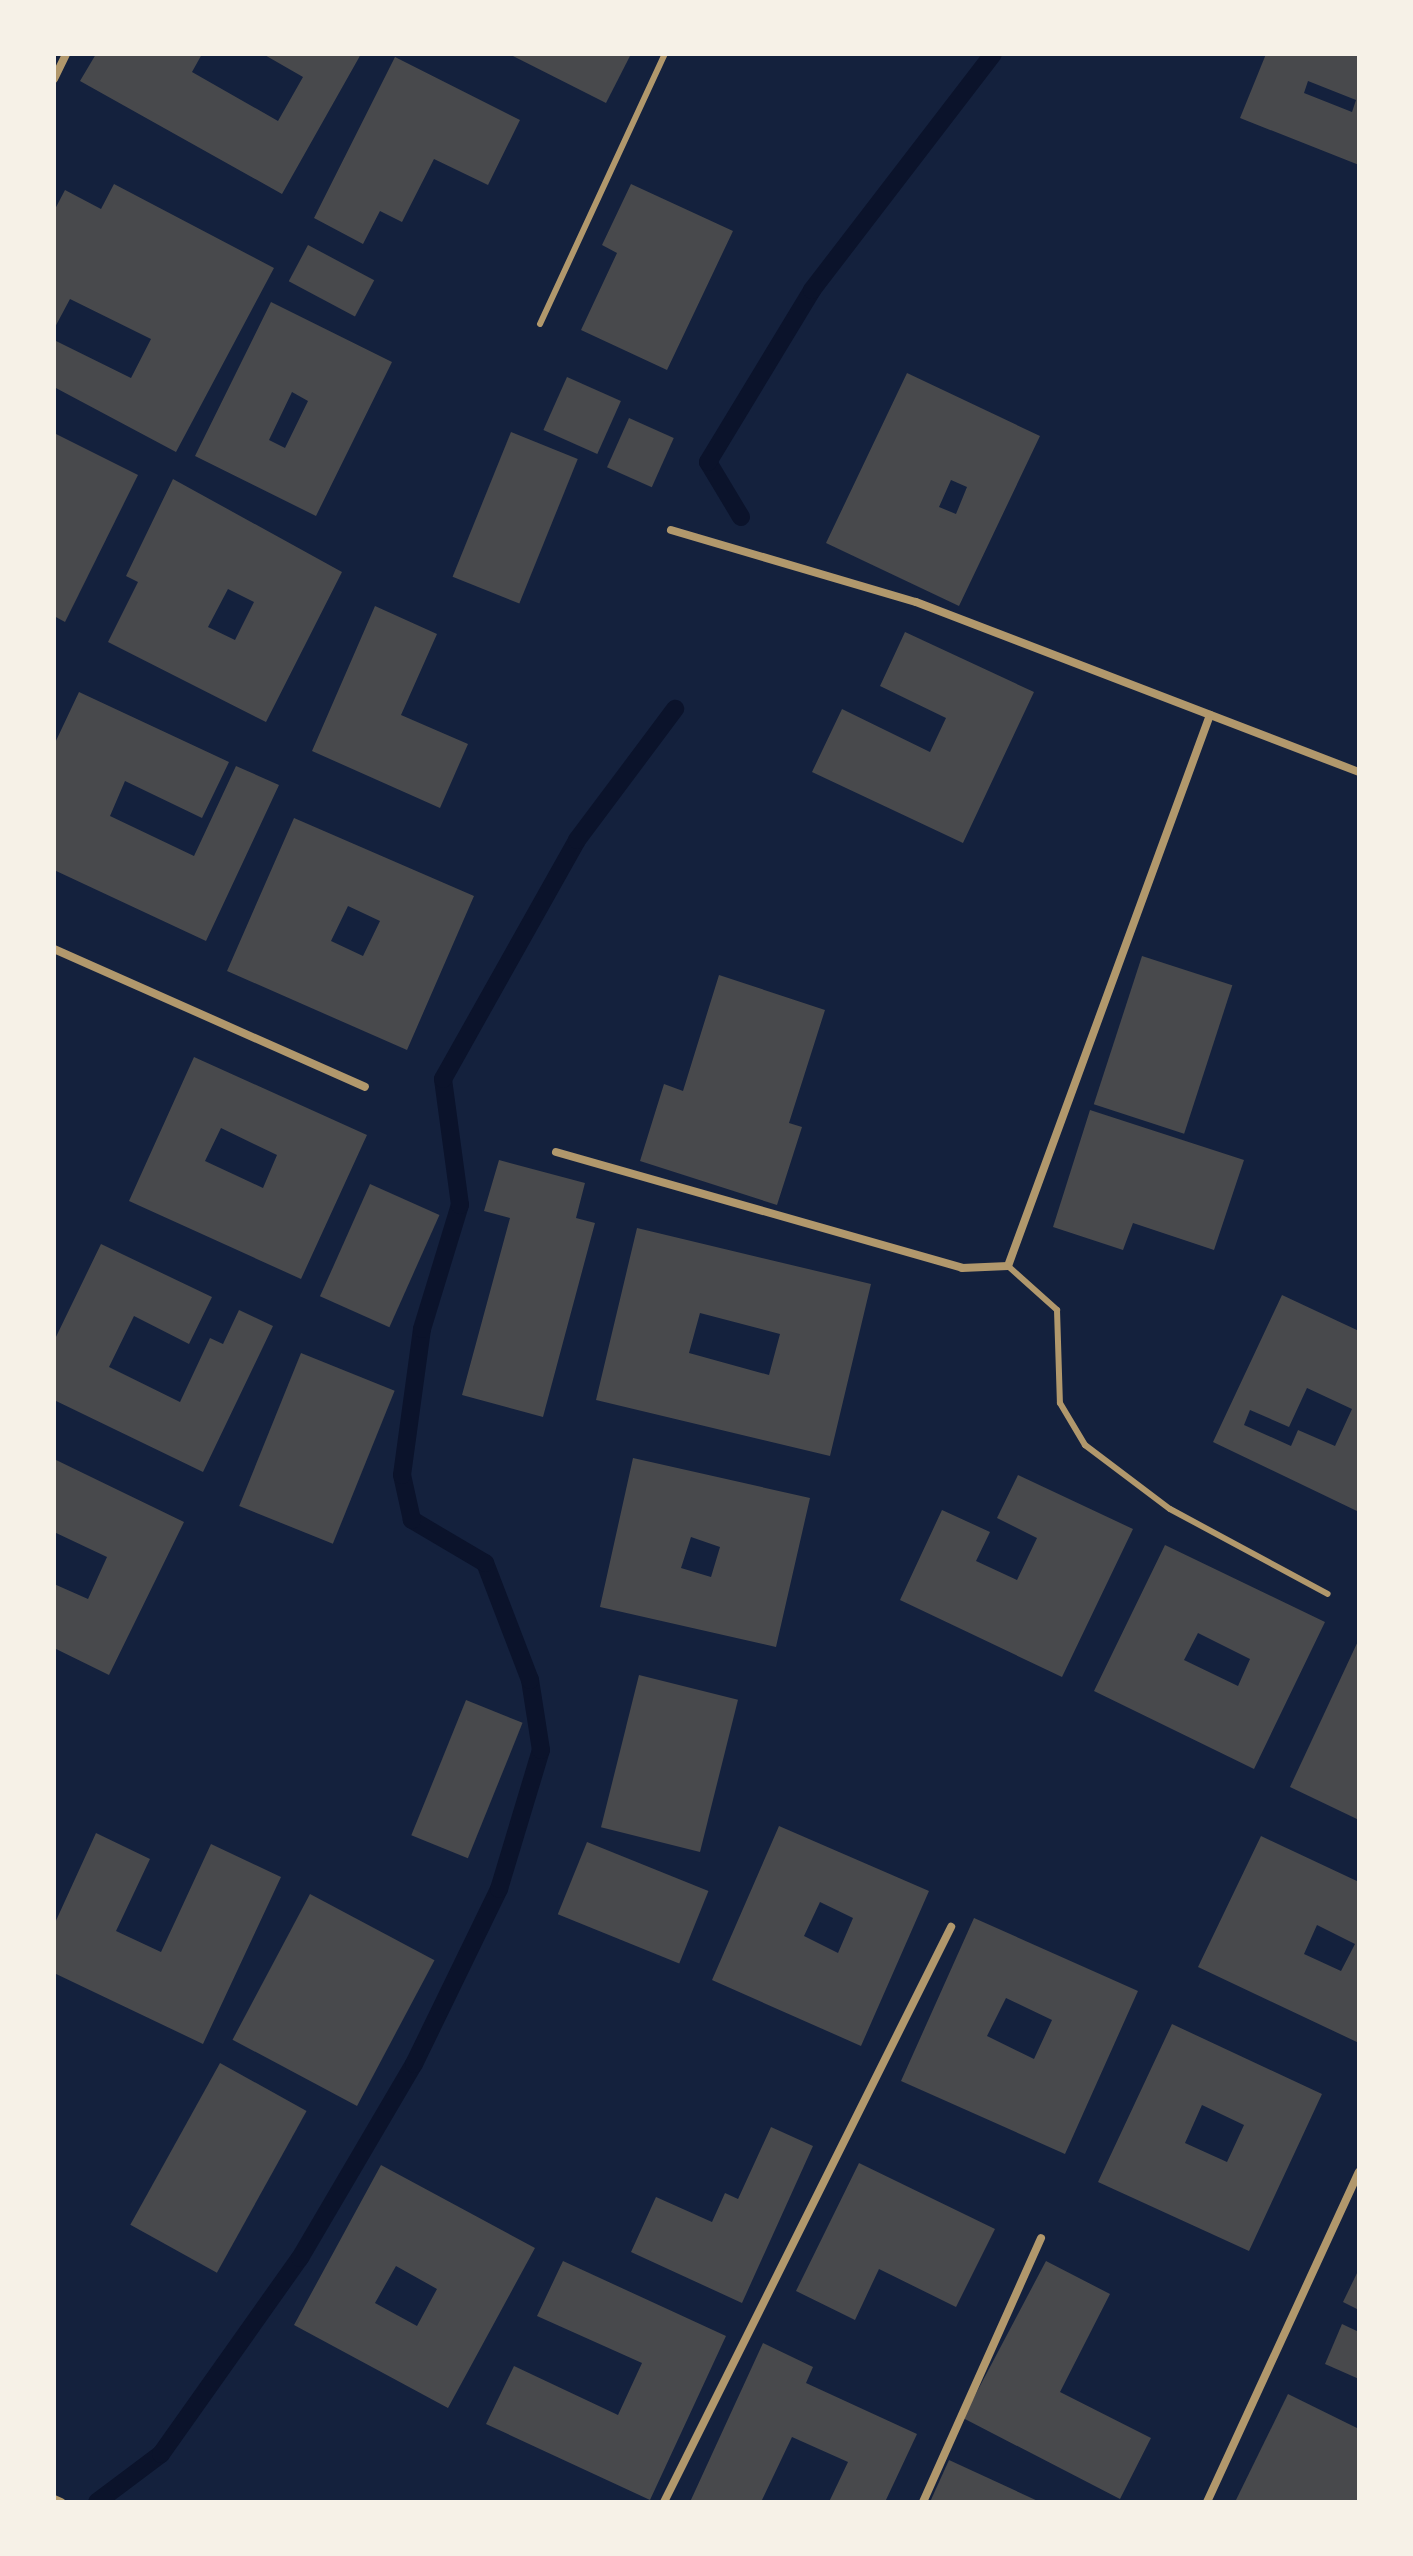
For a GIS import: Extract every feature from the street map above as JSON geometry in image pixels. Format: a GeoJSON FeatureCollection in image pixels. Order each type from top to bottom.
{"type":"FeatureCollection","features":[{"type":"Feature","properties":{"kind":"street"},"geometry":{"type":"LineString","coordinates":[[54,79],[66,54]]}},
{"type":"Feature","properties":{"kind":"street"},"geometry":{"type":"LineString","coordinates":[[671,530],[916,602],[1359,772]]}},
{"type":"Feature","properties":{"kind":"street"},"geometry":{"type":"LineString","coordinates":[[556,1152],[962,1268],[1008,1266],[1210,715]]}},
{"type":"Feature","properties":{"kind":"street"},"geometry":{"type":"LineString","coordinates":[[54,949],[365,1087]]}},
{"type":"Feature","properties":{"kind":"street"},"geometry":{"type":"LineString","coordinates":[[664,2502],[951,1927]]}},
{"type":"Feature","properties":{"kind":"street"},"geometry":{"type":"LineString","coordinates":[[1207,2502],[1359,2172]]}},
{"type":"Feature","properties":{"kind":"street"},"geometry":{"type":"LineString","coordinates":[[923,2502],[1041,2238]]}},
{"type":"Feature","properties":{"kind":"street"},"geometry":{"type":"LineString","coordinates":[[54,2499],[61,2502]]}},
{"type":"Feature","properties":{"kind":"lane"},"geometry":{"type":"LineString","coordinates":[[540,324],[665,54]]}},
{"type":"Feature","properties":{"kind":"lane"},"geometry":{"type":"LineString","coordinates":[[1008,1266],[1057,1310],[1060,1403],[1085,1445],[1170,1509],[1328,1594]]}},
{"type":"Feature","properties":{"kind":"building"},"geometry":{"type":"Polygon","coordinates":[[[96,54],[202,54],[192,72],[278,121],[303,77],[263,54],[361,54],[282,194],[80,81],[96,54]]]}},
{"type":"Feature","properties":{"kind":"building"},"geometry":{"type":"Polygon","coordinates":[[[509,54],[631,54],[606,103],[509,54]]]}},
{"type":"Feature","properties":{"kind":"building"},"geometry":{"type":"Polygon","coordinates":[[[1266,54],[1359,54],[1359,165],[1240,118],[1266,54]],[[1308,81],[1304,93],[1352,112],[1356,100],[1308,81]]]}},
{"type":"Feature","properties":{"kind":"building"},"geometry":{"type":"Polygon","coordinates":[[[395,57],[520,120],[488,185],[434,159],[402,222],[380,211],[363,244],[314,218],[395,57]]]}},
{"type":"Feature","properties":{"kind":"building"},"geometry":{"type":"Polygon","coordinates":[[[114,184],[274,268],[176,452],[54,387],[54,340],[131,378],[151,339],[70,299],[54,329],[54,211],[65,190],[101,209],[114,184]]]}},
{"type":"Feature","properties":{"kind":"building"},"geometry":{"type":"Polygon","coordinates":[[[631,184],[733,231],[667,370],[581,330],[617,253],[602,245],[631,184]]]}},
{"type":"Feature","properties":{"kind":"building"},"geometry":{"type":"Polygon","coordinates":[[[308,245],[374,280],[355,316],[289,281],[308,245]]]}},
{"type":"Feature","properties":{"kind":"building"},"geometry":{"type":"Polygon","coordinates":[[[271,302],[392,362],[316,516],[195,456],[271,302]],[[292,392],[269,440],[285,448],[308,401],[292,392]]]}},
{"type":"Feature","properties":{"kind":"building"},"geometry":{"type":"Polygon","coordinates":[[[907,373],[1040,436],[959,606],[826,543],[907,373]],[[951,480],[939,507],[956,514],[967,487],[951,480]]]}},
{"type":"Feature","properties":{"kind":"building"},"geometry":{"type":"Polygon","coordinates":[[[567,377],[621,401],[597,454],[543,430],[567,377]]]}},
{"type":"Feature","properties":{"kind":"building"},"geometry":{"type":"Polygon","coordinates":[[[629,418],[674,438],[652,487],[607,467],[629,418]]]}},
{"type":"Feature","properties":{"kind":"building"},"geometry":{"type":"Polygon","coordinates":[[[511,432],[578,459],[519,604],[453,577],[511,432]]]}},
{"type":"Feature","properties":{"kind":"building"},"geometry":{"type":"Polygon","coordinates":[[[54,433],[138,475],[65,622],[54,616],[54,433]]]}},
{"type":"Feature","properties":{"kind":"building"},"geometry":{"type":"Polygon","coordinates":[[[173,479],[342,572],[266,722],[108,642],[138,582],[126,576],[173,479]],[[228,589],[208,627],[235,640],[254,602],[228,589]]]}},
{"type":"Feature","properties":{"kind":"building"},"geometry":{"type":"Polygon","coordinates":[[[375,606],[437,634],[401,715],[468,744],[440,808],[312,751],[375,606]]]}},
{"type":"Feature","properties":{"kind":"building"},"geometry":{"type":"Polygon","coordinates":[[[905,632],[1034,692],[963,843],[812,772],[842,709],[930,752],[946,718],[880,686],[905,632]]]}},
{"type":"Feature","properties":{"kind":"building"},"geometry":{"type":"Polygon","coordinates":[[[79,692],[229,762],[202,818],[125,781],[110,816],[194,856],[236,766],[279,785],[206,941],[54,870],[54,745],[79,692]]]}},
{"type":"Feature","properties":{"kind":"building"},"geometry":{"type":"Polygon","coordinates":[[[294,818],[474,896],[407,1050],[227,971],[294,818]],[[348,906],[331,941],[363,956],[380,921],[348,906]]]}},
{"type":"Feature","properties":{"kind":"building"},"geometry":{"type":"Polygon","coordinates":[[[1142,956],[1232,985],[1184,1134],[1094,1104],[1142,956]]]}},
{"type":"Feature","properties":{"kind":"building"},"geometry":{"type":"Polygon","coordinates":[[[719,975],[825,1010],[789,1123],[802,1127],[777,1205],[640,1161],[664,1084],[683,1091],[719,975]]]}},
{"type":"Feature","properties":{"kind":"building"},"geometry":{"type":"Polygon","coordinates":[[[194,1057],[367,1135],[301,1279],[129,1201],[194,1057]],[[221,1128],[205,1161],[263,1188],[277,1155],[221,1128]]]}},
{"type":"Feature","properties":{"kind":"building"},"geometry":{"type":"Polygon","coordinates":[[[1090,1110],[1244,1160],[1214,1250],[1133,1223],[1123,1250],[1053,1227],[1090,1110]]]}},
{"type":"Feature","properties":{"kind":"building"},"geometry":{"type":"Polygon","coordinates":[[[499,1160],[585,1183],[576,1218],[595,1223],[543,1417],[462,1395],[510,1218],[484,1211],[499,1160]]]}},
{"type":"Feature","properties":{"kind":"building"},"geometry":{"type":"Polygon","coordinates":[[[370,1184],[439,1215],[389,1327],[320,1296],[370,1184]]]}},
{"type":"Feature","properties":{"kind":"building"},"geometry":{"type":"Polygon","coordinates":[[[637,1228],[871,1284],[830,1456],[596,1400],[637,1228]],[[700,1313],[689,1353],[769,1375],[780,1334],[700,1313]]]}},
{"type":"Feature","properties":{"kind":"building"},"geometry":{"type":"Polygon","coordinates":[[[101,1244],[212,1297],[189,1344],[134,1316],[109,1367],[180,1402],[210,1338],[223,1344],[239,1310],[273,1326],[203,1472],[54,1400],[54,1341],[101,1244]]]}},
{"type":"Feature","properties":{"kind":"building"},"geometry":{"type":"Polygon","coordinates":[[[1282,1295],[1359,1331],[1359,1512],[1213,1442],[1282,1295]],[[1307,1388],[1289,1427],[1250,1410],[1244,1425],[1291,1446],[1298,1430],[1335,1446],[1352,1409],[1307,1388]]]}},
{"type":"Feature","properties":{"kind":"building"},"geometry":{"type":"Polygon","coordinates":[[[301,1353],[395,1391],[333,1544],[239,1506],[301,1353]]]}},
{"type":"Feature","properties":{"kind":"building"},"geometry":{"type":"Polygon","coordinates":[[[633,1458],[810,1498],[776,1647],[600,1607],[633,1458]],[[691,1537],[681,1568],[711,1577],[720,1547],[691,1537]]]}},
{"type":"Feature","properties":{"kind":"building"},"geometry":{"type":"Polygon","coordinates":[[[54,1459],[184,1522],[109,1675],[54,1648],[54,1584],[88,1599],[107,1557],[54,1532],[54,1459]]]}},
{"type":"Feature","properties":{"kind":"building"},"geometry":{"type":"Polygon","coordinates":[[[1018,1475],[1133,1529],[1062,1677],[900,1600],[942,1510],[990,1532],[976,1561],[1017,1580],[1037,1538],[997,1518],[1018,1475]]]}},
{"type":"Feature","properties":{"kind":"building"},"geometry":{"type":"Polygon","coordinates":[[[1165,1545],[1325,1622],[1254,1769],[1094,1691],[1165,1545]],[[1198,1633],[1184,1660],[1238,1686],[1250,1659],[1198,1633]]]}},
{"type":"Feature","properties":{"kind":"building"},"geometry":{"type":"Polygon","coordinates":[[[1359,1639],[1359,1820],[1290,1787],[1359,1639]]]}},
{"type":"Feature","properties":{"kind":"building"},"geometry":{"type":"Polygon","coordinates":[[[639,1675],[738,1700],[700,1852],[601,1827],[639,1675]]]}},
{"type":"Feature","properties":{"kind":"building"},"geometry":{"type":"Polygon","coordinates":[[[466,1700],[523,1723],[468,1858],[411,1835],[466,1700]]]}},
{"type":"Feature","properties":{"kind":"building"},"geometry":{"type":"Polygon","coordinates":[[[779,1826],[929,1891],[861,2046],[712,1980],[779,1826]],[[820,1902],[804,1936],[838,1953],[853,1918],[820,1902]]]}},
{"type":"Feature","properties":{"kind":"building"},"geometry":{"type":"Polygon","coordinates":[[[96,1833],[150,1859],[116,1931],[161,1952],[211,1844],[281,1877],[203,2044],[54,1973],[54,1925],[96,1833]]]}},
{"type":"Feature","properties":{"kind":"building"},"geometry":{"type":"Polygon","coordinates":[[[1261,1836],[1359,1882],[1359,2043],[1198,1967],[1261,1836]],[[1317,1925],[1304,1954],[1341,1971],[1355,1944],[1317,1925]]]}},
{"type":"Feature","properties":{"kind":"building"},"geometry":{"type":"Polygon","coordinates":[[[587,1842],[708,1891],[679,1963],[558,1914],[587,1842]]]}},
{"type":"Feature","properties":{"kind":"building"},"geometry":{"type":"Polygon","coordinates":[[[310,1894],[434,1960],[357,2106],[233,2040],[310,1894]]]}},
{"type":"Feature","properties":{"kind":"building"},"geometry":{"type":"Polygon","coordinates":[[[974,1918],[1138,1991],[1065,2154],[901,2081],[974,1918]],[[1006,1998],[987,2036],[1034,2059],[1052,2020],[1006,1998]]]}},
{"type":"Feature","properties":{"kind":"building"},"geometry":{"type":"Polygon","coordinates":[[[1172,2024],[1322,2094],[1249,2251],[1098,2182],[1172,2024]],[[1202,2105],[1185,2143],[1227,2162],[1244,2125],[1202,2105]]]}},
{"type":"Feature","properties":{"kind":"building"},"geometry":{"type":"Polygon","coordinates":[[[220,2063],[307,2111],[217,2273],[130,2225],[220,2063]]]}},
{"type":"Feature","properties":{"kind":"building"},"geometry":{"type":"Polygon","coordinates":[[[771,2127],[813,2146],[742,2303],[631,2252],[656,2197],[712,2222],[725,2193],[738,2199],[771,2127]]]}},
{"type":"Feature","properties":{"kind":"building"},"geometry":{"type":"Polygon","coordinates":[[[859,2163],[995,2229],[956,2307],[879,2269],[855,2320],[796,2291],[859,2163]]]}},
{"type":"Feature","properties":{"kind":"building"},"geometry":{"type":"Polygon","coordinates":[[[381,2165],[535,2248],[448,2408],[294,2325],[381,2165]],[[396,2266],[375,2303],[417,2326],[437,2289],[396,2266]]]}},
{"type":"Feature","properties":{"kind":"building"},"geometry":{"type":"Polygon","coordinates":[[[563,2261],[726,2336],[650,2500],[486,2424],[514,2366],[618,2415],[642,2363],[537,2316],[563,2261]]]}},
{"type":"Feature","properties":{"kind":"building"},"geometry":{"type":"Polygon","coordinates":[[[1046,2261],[1110,2294],[1060,2392],[1151,2438],[1120,2499],[963,2418],[1046,2261]]]}},
{"type":"Feature","properties":{"kind":"building"},"geometry":{"type":"Polygon","coordinates":[[[1359,2269],[1359,2310],[1343,2302],[1359,2269]]]}},
{"type":"Feature","properties":{"kind":"building"},"geometry":{"type":"Polygon","coordinates":[[[1342,2324],[1359,2332],[1359,2379],[1325,2364],[1342,2324]]]}},
{"type":"Feature","properties":{"kind":"building"},"geometry":{"type":"Polygon","coordinates":[[[763,2343],[813,2367],[806,2383],[917,2434],[885,2502],[829,2502],[848,2462],[792,2437],[762,2500],[768,2502],[690,2502],[763,2343]]]}},
{"type":"Feature","properties":{"kind":"building"},"geometry":{"type":"Polygon","coordinates":[[[1288,2394],[1359,2429],[1359,2502],[1235,2502],[1288,2394]]]}},
{"type":"Feature","properties":{"kind":"building"},"geometry":{"type":"Polygon","coordinates":[[[949,2460],[1040,2502],[930,2502],[949,2460]]]}},
{"type":"Feature","properties":{"kind":"waterway"},"geometry":{"type":"LineString","coordinates":[[741,517],[708,462],[812,290],[993,54]]}},
{"type":"Feature","properties":{"kind":"waterway"},"geometry":{"type":"LineString","coordinates":[[97,2502],[161,2454],[300,2258],[414,2064],[499,1889],[541,1750],[530,1680],[485,1563],[412,1520],[402,1475],[422,1329],[460,1205],[443,1079],[577,840],[675,709]]}}]}
